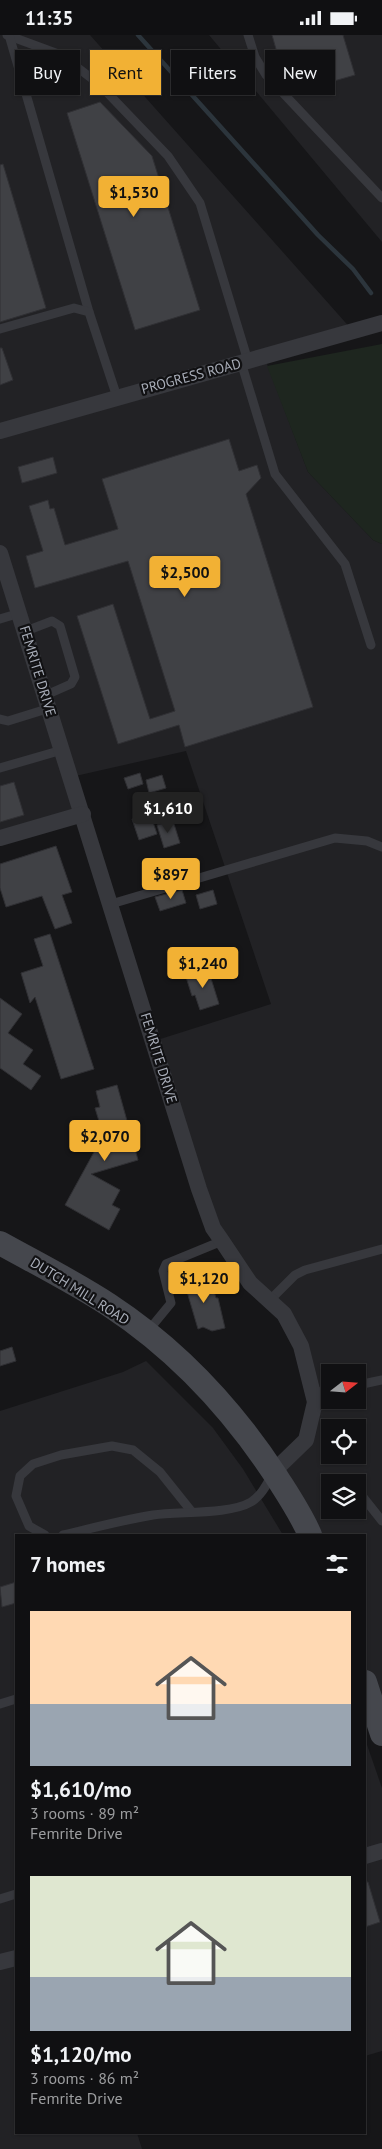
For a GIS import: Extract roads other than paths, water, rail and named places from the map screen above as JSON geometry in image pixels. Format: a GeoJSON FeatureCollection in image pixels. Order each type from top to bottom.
{"type":"FeatureCollection","features":[{"type":"Feature","properties":{"kind":"street","name":"PROGRESS ROAD"},"geometry":{"type":"LineString","coordinates":[[0,431],[382,323]]}},
{"type":"Feature","properties":{"kind":"street","name":"FEMRITE DRIVE"},"geometry":{"type":"LineString","coordinates":[[0,553],[26,631],[199,1189],[214,1228],[222,1241],[250,1283],[284,1314],[301,1346],[315,1402],[306,1440],[273,1472]]}},
{"type":"Feature","properties":{"kind":"street"},"geometry":{"type":"LineString","coordinates":[[0,839],[82,814]]}},
{"type":"Feature","properties":{"kind":"street","name":"DUTCH MILL ROAD"},"geometry":{"type":"LineString","coordinates":[[0,1243],[109,1305],[166,1348],[216,1397],[258,1448],[295,1505],[308,1532]]}},
{"type":"Feature","properties":{"kind":"street"},"geometry":{"type":"LineString","coordinates":[[366,1685],[382,1734]]}},
{"type":"Feature","properties":{"kind":"street"},"geometry":{"type":"LineString","coordinates":[[366,1856],[382,1851]]}},
{"type":"Feature","properties":{"kind":"street"},"geometry":{"type":"LineString","coordinates":[[0,1962],[15,1958]]}},
{"type":"Feature","properties":{"kind":"lane"},"geometry":{"type":"LineString","coordinates":[[8,35],[89,312],[116,397]]}},
{"type":"Feature","properties":{"kind":"lane"},"geometry":{"type":"LineString","coordinates":[[8,35],[61,55],[98,84],[168,156],[200,203],[275,474],[345,564],[370,645]]}},
{"type":"Feature","properties":{"kind":"lane"},"geometry":{"type":"LineString","coordinates":[[248,35],[255,57],[266,75],[382,198]]}},
{"type":"Feature","properties":{"kind":"lane"},"geometry":{"type":"LineString","coordinates":[[0,329],[74,308],[89,312]]}},
{"type":"Feature","properties":{"kind":"lane"},"geometry":{"type":"LineString","coordinates":[[0,619],[20,613]]}},
{"type":"Feature","properties":{"kind":"lane"},"geometry":{"type":"LineString","coordinates":[[0,719],[8,721],[48,702],[72,684],[76,677],[60,626],[52,621],[26,631]]}},
{"type":"Feature","properties":{"kind":"lane"},"geometry":{"type":"LineString","coordinates":[[0,768],[62,750]]}},
{"type":"Feature","properties":{"kind":"lane"},"geometry":{"type":"LineString","coordinates":[[111,904],[335,838],[367,841],[382,847]]}},
{"type":"Feature","properties":{"kind":"lane"},"geometry":{"type":"LineString","coordinates":[[146,1333],[171,1303],[163,1271],[166,1264],[222,1241]]}},
{"type":"Feature","properties":{"kind":"lane"},"geometry":{"type":"LineString","coordinates":[[269,1301],[286,1284],[305,1270],[382,1249]]}},
{"type":"Feature","properties":{"kind":"lane"},"geometry":{"type":"LineString","coordinates":[[366,1383],[382,1380]]}},
{"type":"Feature","properties":{"kind":"lane"},"geometry":{"type":"LineString","coordinates":[[313,1393],[321,1392]]}},
{"type":"Feature","properties":{"kind":"lane"},"geometry":{"type":"LineString","coordinates":[[43,1534],[29,1525],[16,1495],[20,1476],[33,1464],[61,1455],[112,1446],[133,1450],[160,1472],[192,1512]]}},
{"type":"Feature","properties":{"kind":"lane"},"geometry":{"type":"LineString","coordinates":[[68,1534],[154,1515],[214,1511],[252,1501],[264,1489],[273,1472]]}},
{"type":"Feature","properties":{"kind":"lane"},"geometry":{"type":"LineString","coordinates":[[366,1501],[382,1521]]}},
{"type":"Feature","properties":{"kind":"lane"},"geometry":{"type":"LineString","coordinates":[[0,1704],[15,1699]]}},
{"type":"Feature","properties":{"kind":"lane"},"geometry":{"type":"LineString","coordinates":[[0,1899],[15,1894]]}},
{"type":"Feature","properties":{"kind":"waterway"},"geometry":{"type":"LineString","coordinates":[[138,35],[318,235],[353,269],[371,293]]}}]}
